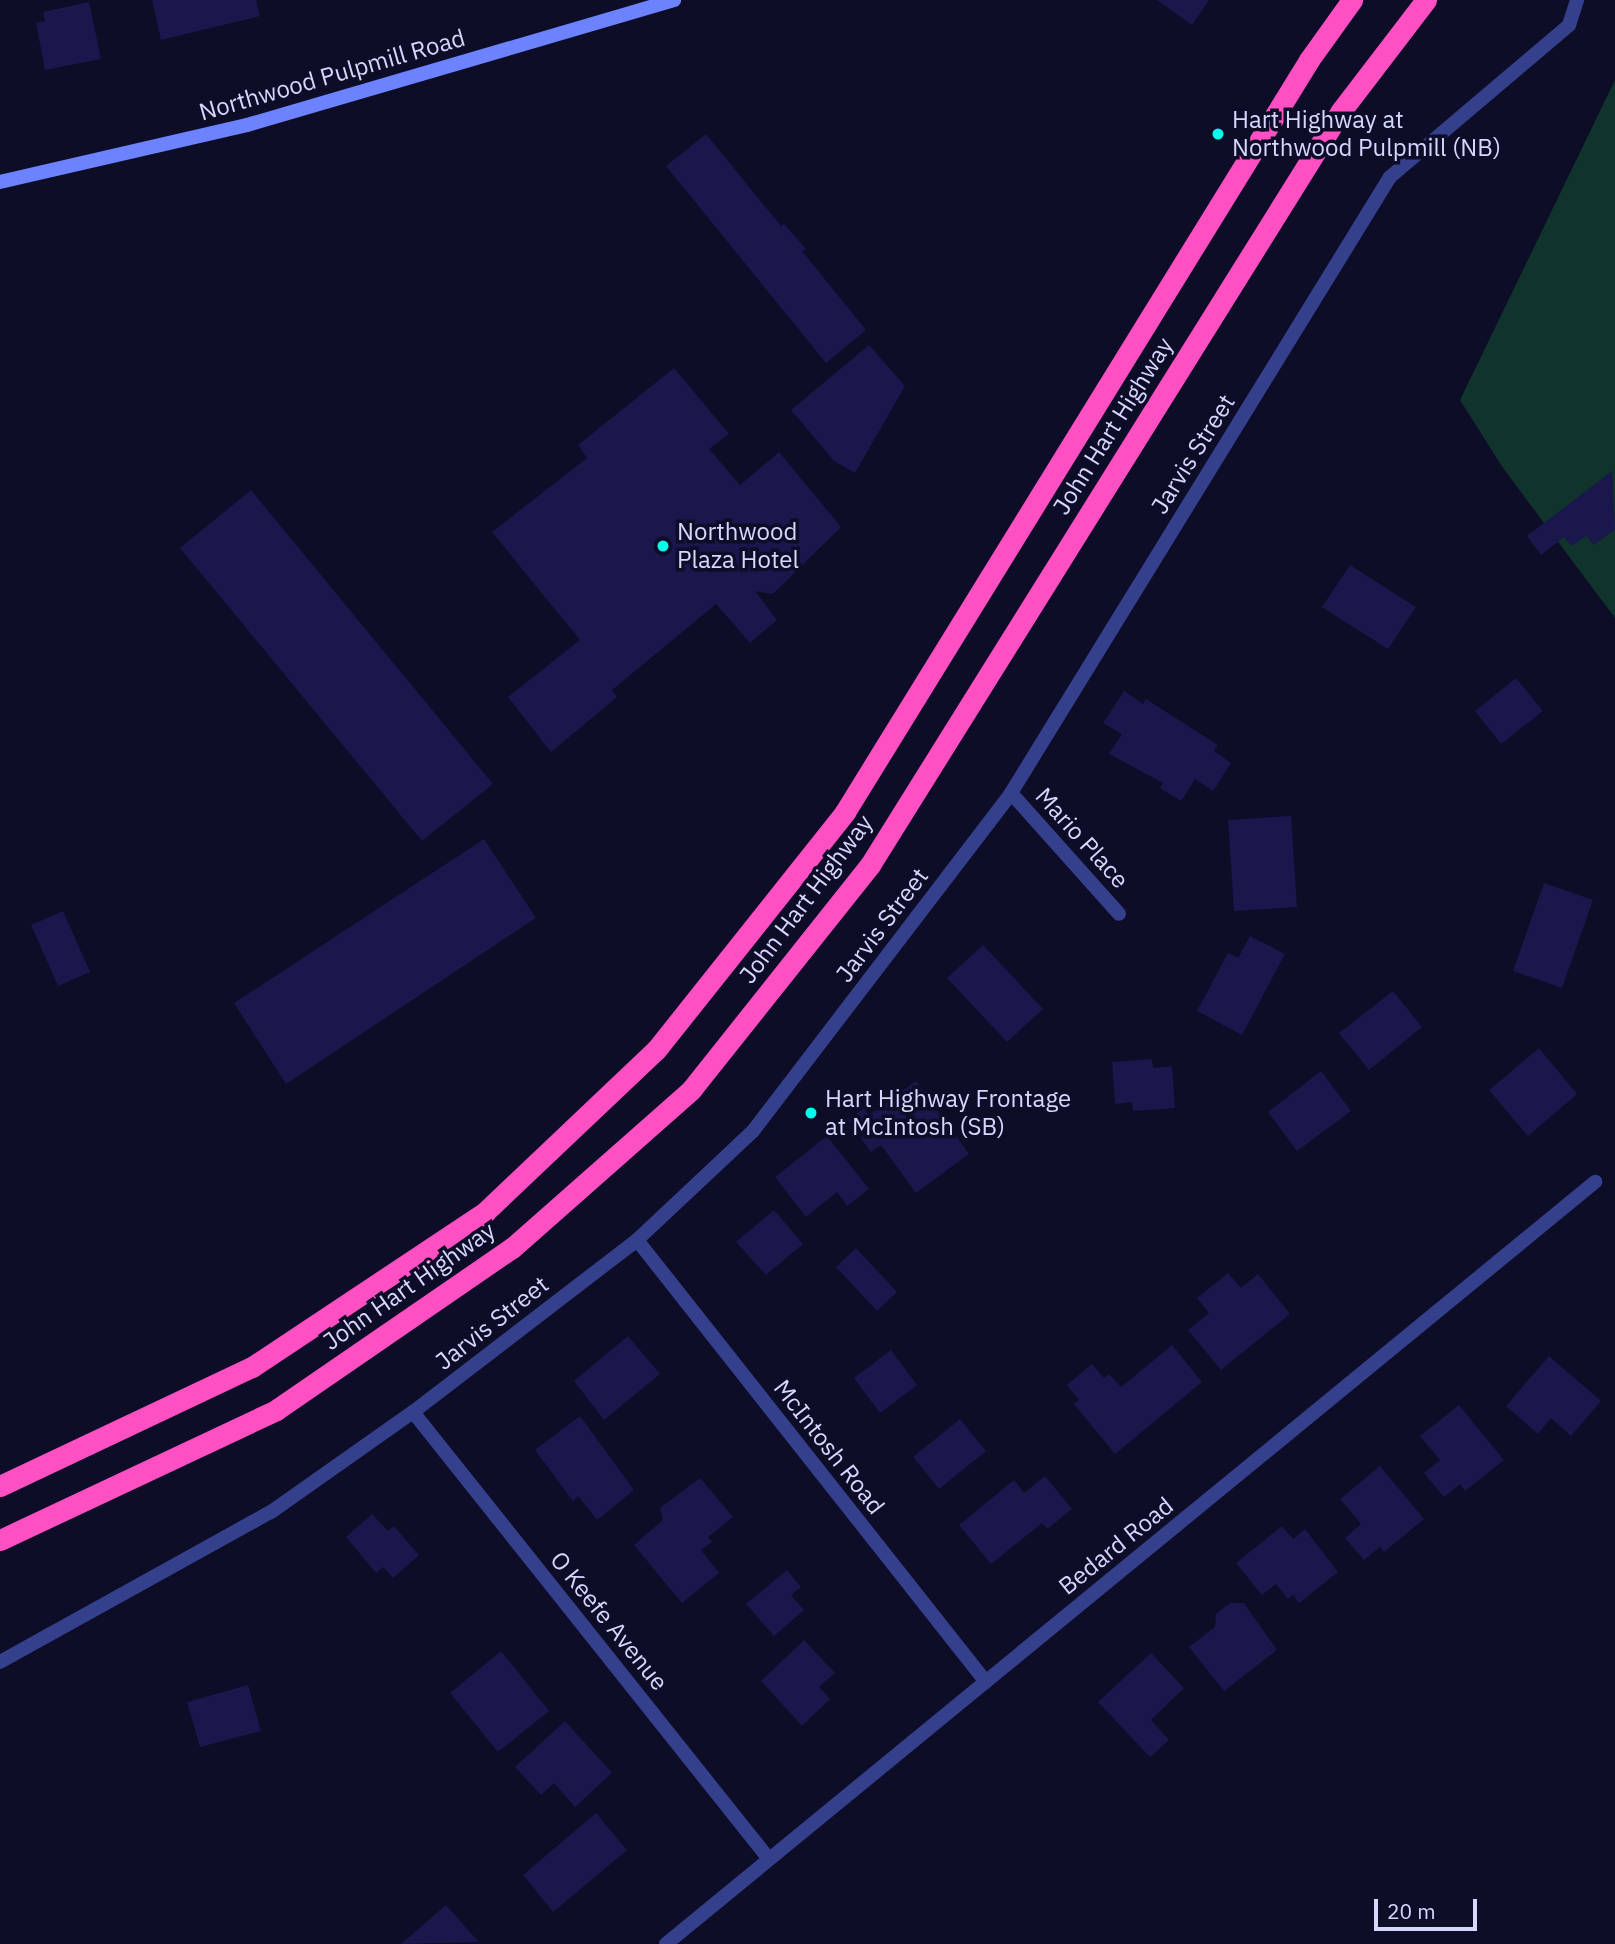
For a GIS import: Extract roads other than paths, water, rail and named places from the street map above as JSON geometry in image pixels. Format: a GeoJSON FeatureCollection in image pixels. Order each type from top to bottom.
{"type":"FeatureCollection","features":[{"type":"Feature","properties":{"kind":"highway","name":"John Hart Highway"},"geometry":{"type":"LineString","coordinates":[[0,1486],[252,1367],[485,1212],[656,1050],[845,812],[1309,60],[1352,0]]}},
{"type":"Feature","properties":{"kind":"highway","name":"John Hart Highway"},"geometry":{"type":"LineString","coordinates":[[0,1540],[276,1410],[512,1248],[691,1090],[870,865],[1341,111],[1426,0]]}},
{"type":"Feature","properties":{"kind":"street","name":"Northwood Pulpmill Road"},"geometry":{"type":"LineString","coordinates":[[0,182],[247,125],[674,0]]}},
{"type":"Feature","properties":{"kind":"street","name":"Jarvis Street"},"geometry":{"type":"LineString","coordinates":[[0,1662],[271,1512],[413,1412],[636,1240],[753,1131],[1011,793],[1390,177],[1569,25],[1577,0]]}},
{"type":"Feature","properties":{"kind":"street","name":"Mario Place"},"geometry":{"type":"LineString","coordinates":[[1011,793],[1119,915]]}},
{"type":"Feature","properties":{"kind":"street","name":"Bedard Road"},"geometry":{"type":"LineString","coordinates":[[666,1944],[1595,1182]]}},
{"type":"Feature","properties":{"kind":"street","name":"McIntosh Road"},"geometry":{"type":"LineString","coordinates":[[636,1240],[986,1682]]}},
{"type":"Feature","properties":{"kind":"street","name":"O Keefe Avenue"},"geometry":{"type":"LineString","coordinates":[[413,1412],[769,1859]]}},
{"type":"Feature","properties":{"kind":"place","name":"Hart Highway at Northwood Pulpmill (NB)"},"geometry":{"type":"Point","coordinates":[1218,134]}},
{"type":"Feature","properties":{"kind":"place","name":"Northwood Plaza Hotel"},"geometry":{"type":"Point","coordinates":[663,546]}},
{"type":"Feature","properties":{"kind":"place","name":"Hart Highway Frontage at McIntosh (SB)"},"geometry":{"type":"Point","coordinates":[811,1113]}}]}
